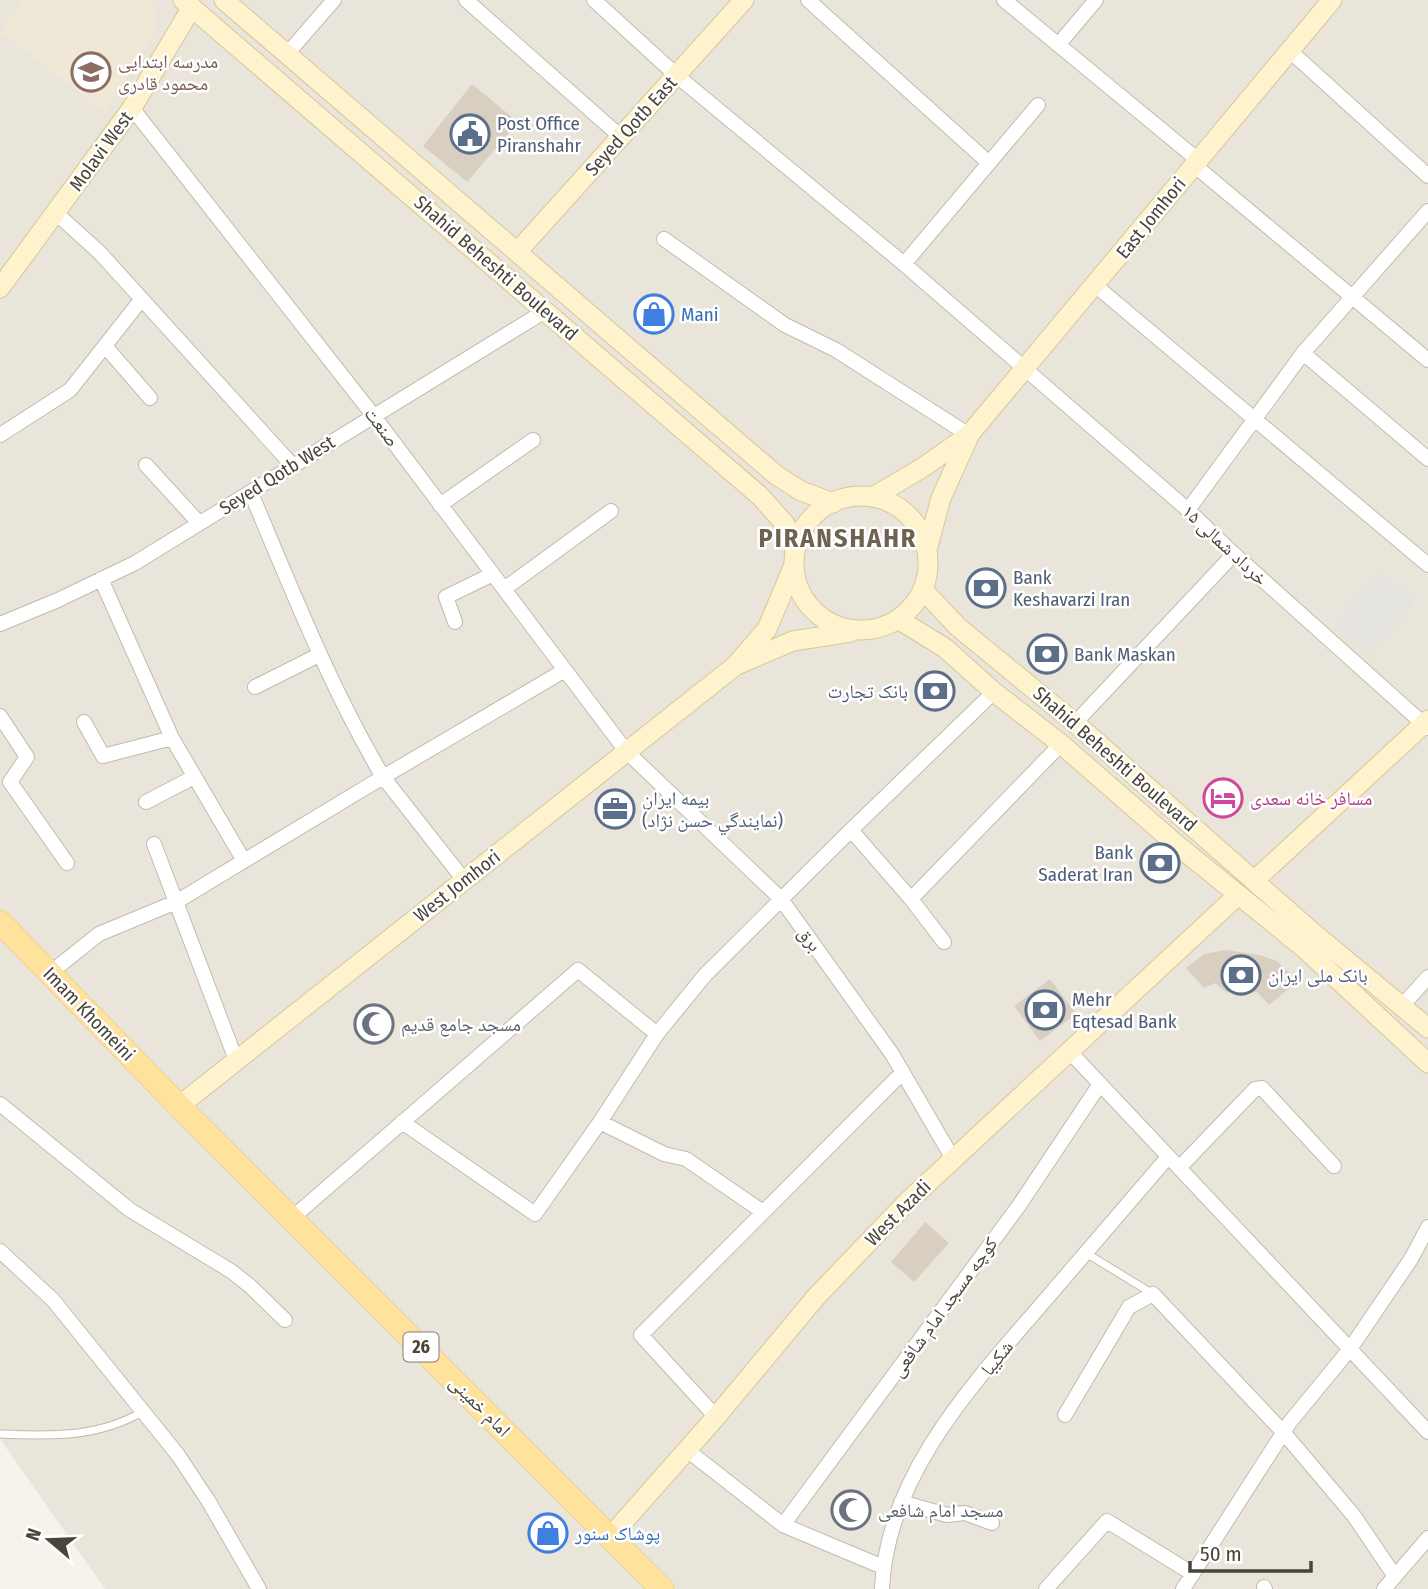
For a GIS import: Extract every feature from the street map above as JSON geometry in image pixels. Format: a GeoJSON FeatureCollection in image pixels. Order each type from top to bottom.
{"type":"FeatureCollection","features":[{"type":"Feature","properties":{"kind":"main road","name":"Imam Khomeini"},"geometry":{"type":"LineString","coordinates":[[0,922],[179,1105]]}},
{"type":"Feature","properties":{"kind":"main road","name":"امام خمینی"},"geometry":{"type":"LineString","coordinates":[[179,1105],[662,1589]]}},
{"type":"Feature","properties":{"kind":"street","name":"Shahid Beheshti Boulevard"},"geometry":{"type":"LineString","coordinates":[[224,0],[776,475],[801,491],[833,503]]}},
{"type":"Feature","properties":{"kind":"street"},"geometry":{"type":"LineString","coordinates":[[287,54],[334,0]]}},
{"type":"Feature","properties":{"kind":"street"},"geometry":{"type":"LineString","coordinates":[[466,0],[621,137]]}},
{"type":"Feature","properties":{"kind":"street","name":"۱۵ خرداد شمالی"},"geometry":{"type":"LineString","coordinates":[[594,0],[676,75],[1025,368],[1426,724]]}},
{"type":"Feature","properties":{"kind":"street","name":"Seyed Qotb East"},"geometry":{"type":"LineString","coordinates":[[517,252],[744,0]]}},
{"type":"Feature","properties":{"kind":"street"},"geometry":{"type":"LineString","coordinates":[[808,0],[989,163]]}},
{"type":"Feature","properties":{"kind":"street"},"geometry":{"type":"LineString","coordinates":[[1004,0],[1428,360]]}},
{"type":"Feature","properties":{"kind":"street"},"geometry":{"type":"LineString","coordinates":[[1058,45],[1096,0]]}},
{"type":"Feature","properties":{"kind":"street","name":"East Jomhori"},"geometry":{"type":"LineString","coordinates":[[969,435],[1332,0]]}},
{"type":"Feature","properties":{"kind":"street","name":"Shahid Beheshti Boulevard"},"geometry":{"type":"LineString","coordinates":[[188,4],[760,496],[785,524],[795,556]]}},
{"type":"Feature","properties":{"kind":"street","name":"Molavi West"},"geometry":{"type":"LineString","coordinates":[[0,288],[132,108],[188,4]]}},
{"type":"Feature","properties":{"kind":"street"},"geometry":{"type":"LineString","coordinates":[[1289,50],[1428,176]]}},
{"type":"Feature","properties":{"kind":"street"},"geometry":{"type":"LineString","coordinates":[[904,264],[1038,105]]}},
{"type":"Feature","properties":{"kind":"street","name":"صنعت"},"geometry":{"type":"LineString","coordinates":[[132,108],[373,415],[626,751]]}},
{"type":"Feature","properties":{"kind":"street"},"geometry":{"type":"LineString","coordinates":[[1188,510],[1304,353],[1428,211]]}},
{"type":"Feature","properties":{"kind":"street"},"geometry":{"type":"LineString","coordinates":[[56,213],[100,253],[293,466]]}},
{"type":"Feature","properties":{"kind":"street"},"geometry":{"type":"LineString","coordinates":[[664,239],[785,325],[836,350],[969,435]]}},
{"type":"Feature","properties":{"kind":"street"},"geometry":{"type":"LineString","coordinates":[[1096,286],[1428,565]]}},
{"type":"Feature","properties":{"kind":"street"},"geometry":{"type":"LineString","coordinates":[[0,435],[70,390],[141,300]]}},
{"type":"Feature","properties":{"kind":"street","name":"Seyed Qotb West"},"geometry":{"type":"LineString","coordinates":[[0,624],[135,563],[545,311]]}},
{"type":"Feature","properties":{"kind":"street"},"geometry":{"type":"LineString","coordinates":[[105,346],[150,398]]}},
{"type":"Feature","properties":{"kind":"street"},"geometry":{"type":"LineString","coordinates":[[1304,353],[1428,459]]}},
{"type":"Feature","properties":{"kind":"street"},"geometry":{"type":"LineString","coordinates":[[873,497],[922,468],[969,435]]}},
{"type":"Feature","properties":{"kind":"street"},"geometry":{"type":"LineString","coordinates":[[927,550],[942,498],[969,435]]}},
{"type":"Feature","properties":{"kind":"street"},"geometry":{"type":"LineString","coordinates":[[440,505],[533,440]]}},
{"type":"Feature","properties":{"kind":"street"},"geometry":{"type":"LineString","coordinates":[[146,465],[199,523]]}},
{"type":"Feature","properties":{"kind":"street"},"geometry":{"type":"LineString","coordinates":[[251,493],[319,655],[353,726],[383,777],[464,880]]}},
{"type":"Feature","properties":{"kind":"street"},"geometry":{"type":"LineString","coordinates":[[852,497],[873,497],[892,504],[908,515],[920,531],[927,550],[928,570],[923,590],[912,606],[898,619],[881,628],[793,641],[735,666],[767,629],[804,528],[817,513],[833,503],[852,497]]}},
{"type":"Feature","properties":{"kind":"street"},"geometry":{"type":"LineString","coordinates":[[504,589],[611,511]]}},
{"type":"Feature","properties":{"kind":"street"},"geometry":{"type":"LineString","coordinates":[[1075,723],[1234,554]]}},
{"type":"Feature","properties":{"kind":"street"},"geometry":{"type":"LineString","coordinates":[[795,556],[797,582],[814,612],[845,629],[862,631]]}},
{"type":"Feature","properties":{"kind":"street"},"geometry":{"type":"LineString","coordinates":[[455,622],[446,597],[493,574]]}},
{"type":"Feature","properties":{"kind":"street"},"geometry":{"type":"LineString","coordinates":[[101,579],[173,738],[244,861]]}},
{"type":"Feature","properties":{"kind":"street","name":"Shahid Beheshti Boulevard"},"geometry":{"type":"LineString","coordinates":[[923,590],[958,627],[1075,723],[1311,931],[1428,1028]]}},
{"type":"Feature","properties":{"kind":"street","name":"Shahid Beheshti Boulevard"},"geometry":{"type":"LineString","coordinates":[[898,619],[945,648],[994,692],[1061,744],[1177,845],[1304,948],[1428,1063]]}},
{"type":"Feature","properties":{"kind":"street"},"geometry":{"type":"LineString","coordinates":[[255,687],[319,655]]}},
{"type":"Feature","properties":{"kind":"street","name":"West Jomhori"},"geometry":{"type":"LineString","coordinates":[[179,1105],[735,666]]}},
{"type":"Feature","properties":{"kind":"street"},"geometry":{"type":"LineString","coordinates":[[50,973],[99,934],[176,902],[565,670]]}},
{"type":"Feature","properties":{"kind":"street"},"geometry":{"type":"LineString","coordinates":[[402,1122],[535,1214],[600,1122],[656,1034],[705,975],[994,692]]}},
{"type":"Feature","properties":{"kind":"street"},"geometry":{"type":"LineString","coordinates":[[0,716],[27,757],[10,782],[67,863]]}},
{"type":"Feature","properties":{"kind":"street"},"geometry":{"type":"LineString","coordinates":[[84,722],[103,756],[173,738]]}},
{"type":"Feature","properties":{"kind":"street"},"geometry":{"type":"LineString","coordinates":[[1255,880],[1426,724]]}},
{"type":"Feature","properties":{"kind":"street"},"geometry":{"type":"LineString","coordinates":[[911,899],[1061,744]]}},
{"type":"Feature","properties":{"kind":"street","name":"برق"},"geometry":{"type":"LineString","coordinates":[[626,751],[782,899],[902,1072],[953,1159]]}},
{"type":"Feature","properties":{"kind":"street"},"geometry":{"type":"LineString","coordinates":[[146,802],[194,777]]}},
{"type":"Feature","properties":{"kind":"street"},"geometry":{"type":"LineString","coordinates":[[851,830],[944,942]]}},
{"type":"Feature","properties":{"kind":"street"},"geometry":{"type":"LineString","coordinates":[[154,844],[236,1060]]}},
{"type":"Feature","properties":{"kind":"street","name":"West Azadi"},"geometry":{"type":"LineString","coordinates":[[611,1536],[716,1417],[816,1297],[905,1204],[1238,895]]}},
{"type":"Feature","properties":{"kind":"street"},"geometry":{"type":"LineString","coordinates":[[292,1218],[578,970],[656,1034]]}},
{"type":"Feature","properties":{"kind":"street"},"geometry":{"type":"LineString","coordinates":[[1402,1006],[1428,977]]}},
{"type":"Feature","properties":{"kind":"street"},"geometry":{"type":"LineString","coordinates":[[1070,1052],[1428,1432]]}},
{"type":"Feature","properties":{"kind":"street"},"geometry":{"type":"LineString","coordinates":[[716,1417],[641,1335],[902,1072]]}},
{"type":"Feature","properties":{"kind":"street","name":"کوچه مسجد امام شافعی"},"geometry":{"type":"LineString","coordinates":[[783,1525],[1018,1207],[1100,1084]]}},
{"type":"Feature","properties":{"kind":"street","name":"شکیبا"},"geometry":{"type":"LineString","coordinates":[[882,1589],[883,1567],[901,1502],[931,1442],[1001,1351],[1086,1253],[1173,1162],[1255,1089],[1262,1087],[1334,1166]]}},
{"type":"Feature","properties":{"kind":"street"},"geometry":{"type":"LineString","coordinates":[[0,1104],[130,1210],[231,1271],[285,1320]]}},
{"type":"Feature","properties":{"kind":"street"},"geometry":{"type":"LineString","coordinates":[[600,1122],[664,1154],[686,1158],[763,1212]]}},
{"type":"Feature","properties":{"kind":"street"},"geometry":{"type":"LineString","coordinates":[[1183,1589],[1284,1433],[1350,1349],[1411,1259],[1428,1227]]}},
{"type":"Feature","properties":{"kind":"street"},"geometry":{"type":"LineString","coordinates":[[0,1251],[52,1300],[194,1478],[259,1589]]}},
{"type":"Feature","properties":{"kind":"street"},"geometry":{"type":"LineString","coordinates":[[1065,1415],[1129,1307],[1153,1294],[1284,1433],[1354,1516],[1394,1575]]}},
{"type":"Feature","properties":{"kind":"street"},"geometry":{"type":"LineString","coordinates":[[687,1450],[783,1525],[883,1567]]}},
{"type":"Feature","properties":{"kind":"street"},"geometry":{"type":"LineString","coordinates":[[901,1502],[947,1516],[965,1513],[992,1523]]}},
{"type":"Feature","properties":{"kind":"street"},"geometry":{"type":"LineString","coordinates":[[1046,1589],[1107,1521],[1193,1573]]}},
{"type":"Feature","properties":{"kind":"street"},"geometry":{"type":"LineString","coordinates":[[1384,1589],[1428,1538]]}},
{"type":"Feature","properties":{"kind":"lane"},"geometry":{"type":"LineString","coordinates":[[1086,1253],[1153,1294]]}},
{"type":"Feature","properties":{"kind":"lane"},"geometry":{"type":"LineString","coordinates":[[0,1434],[72,1435],[94,1432],[115,1426],[142,1412]]}},
{"type":"Feature","properties":{"kind":"lane"},"geometry":{"type":"LineString","coordinates":[[0,1428],[23,1435]]}},
{"type":"Feature","properties":{"kind":"shaded area","name":"PIRANSHAHR"},"geometry":{"type":"Polygon","coordinates":[[[0,0],[1428,0],[1428,1589],[105,1589],[0,1439],[0,0]]]}},
{"type":"Feature","properties":{"kind":"shaded area","name":"مدرسه ابتدایى محمود قادرى"},"geometry":{"type":"Polygon","coordinates":[[[24,0],[152,0],[156,29],[105,113],[0,31],[24,0]]]}},
{"type":"Feature","properties":{"kind":"shaded area"},"geometry":{"type":"Polygon","coordinates":[[[1381,574],[1415,602],[1369,653],[1335,624],[1381,574]]]}},
{"type":"Feature","properties":{"kind":"building","name":"Post Office Piranshahr"},"geometry":{"type":"Polygon","coordinates":[[[472,84],[518,122],[467,182],[423,146],[472,84]]]}},
{"type":"Feature","properties":{"kind":"building","name":"بانک ملی ایران"},"geometry":{"type":"Polygon","coordinates":[[[1226,950],[1260,955],[1277,961],[1298,981],[1269,1005],[1257,992],[1226,992],[1215,983],[1204,988],[1186,968],[1204,954],[1226,950]]]}},
{"type":"Feature","properties":{"kind":"building","name":"Mehr Eqtesad Bank"},"geometry":{"type":"Polygon","coordinates":[[[1050,979],[1076,1014],[1040,1041],[1014,1006],[1050,979]]]}},
{"type":"Feature","properties":{"kind":"building"},"geometry":{"type":"Polygon","coordinates":[[[925,1222],[949,1243],[914,1282],[891,1262],[925,1222]]]}},
{"type":"Feature","properties":{"kind":"place","name":"مدرسه ابتدایى محمود قادرى"},"geometry":{"type":"Point","coordinates":[91,72]}},
{"type":"Feature","properties":{"kind":"place","name":"Post Office Piranshahr"},"geometry":{"type":"Point","coordinates":[470,134]}},
{"type":"Feature","properties":{"kind":"place","name":"Mani"},"geometry":{"type":"Point","coordinates":[654,314]}},
{"type":"Feature","properties":{"kind":"place","name":"Bank Keshavarzi Iran"},"geometry":{"type":"Point","coordinates":[986,588]}},
{"type":"Feature","properties":{"kind":"place","name":"Bank Maskan"},"geometry":{"type":"Point","coordinates":[1047,654]}},
{"type":"Feature","properties":{"kind":"place","name":"بانک تجارت"},"geometry":{"type":"Point","coordinates":[935,691]}},
{"type":"Feature","properties":{"kind":"place","name":"مسافر خانه سعدی"},"geometry":{"type":"Point","coordinates":[1223,798]}},
{"type":"Feature","properties":{"kind":"place","name":"بيمه ايران (نمايندگي حسن نژاد)"},"geometry":{"type":"Point","coordinates":[615,809]}},
{"type":"Feature","properties":{"kind":"place","name":"Bank Saderat Iran"},"geometry":{"type":"Point","coordinates":[1160,863]}},
{"type":"Feature","properties":{"kind":"place","name":"بانک ملی ایران"},"geometry":{"type":"Point","coordinates":[1241,975]}},
{"type":"Feature","properties":{"kind":"place","name":"Mehr Eqtesad Bank"},"geometry":{"type":"Point","coordinates":[1045,1010]}},
{"type":"Feature","properties":{"kind":"place","name":"مسجد جامع قدیم"},"geometry":{"type":"Point","coordinates":[374,1024]}},
{"type":"Feature","properties":{"kind":"place","name":"مسجد امام شافعی"},"geometry":{"type":"Point","coordinates":[851,1510]}},
{"type":"Feature","properties":{"kind":"place","name":"پوشاک سنور"},"geometry":{"type":"Point","coordinates":[548,1533]}},
{"type":"Feature","properties":{"kind":"district","name":"PIRANSHAHR"},"geometry":{"type":"Point","coordinates":[838,538]}}]}
